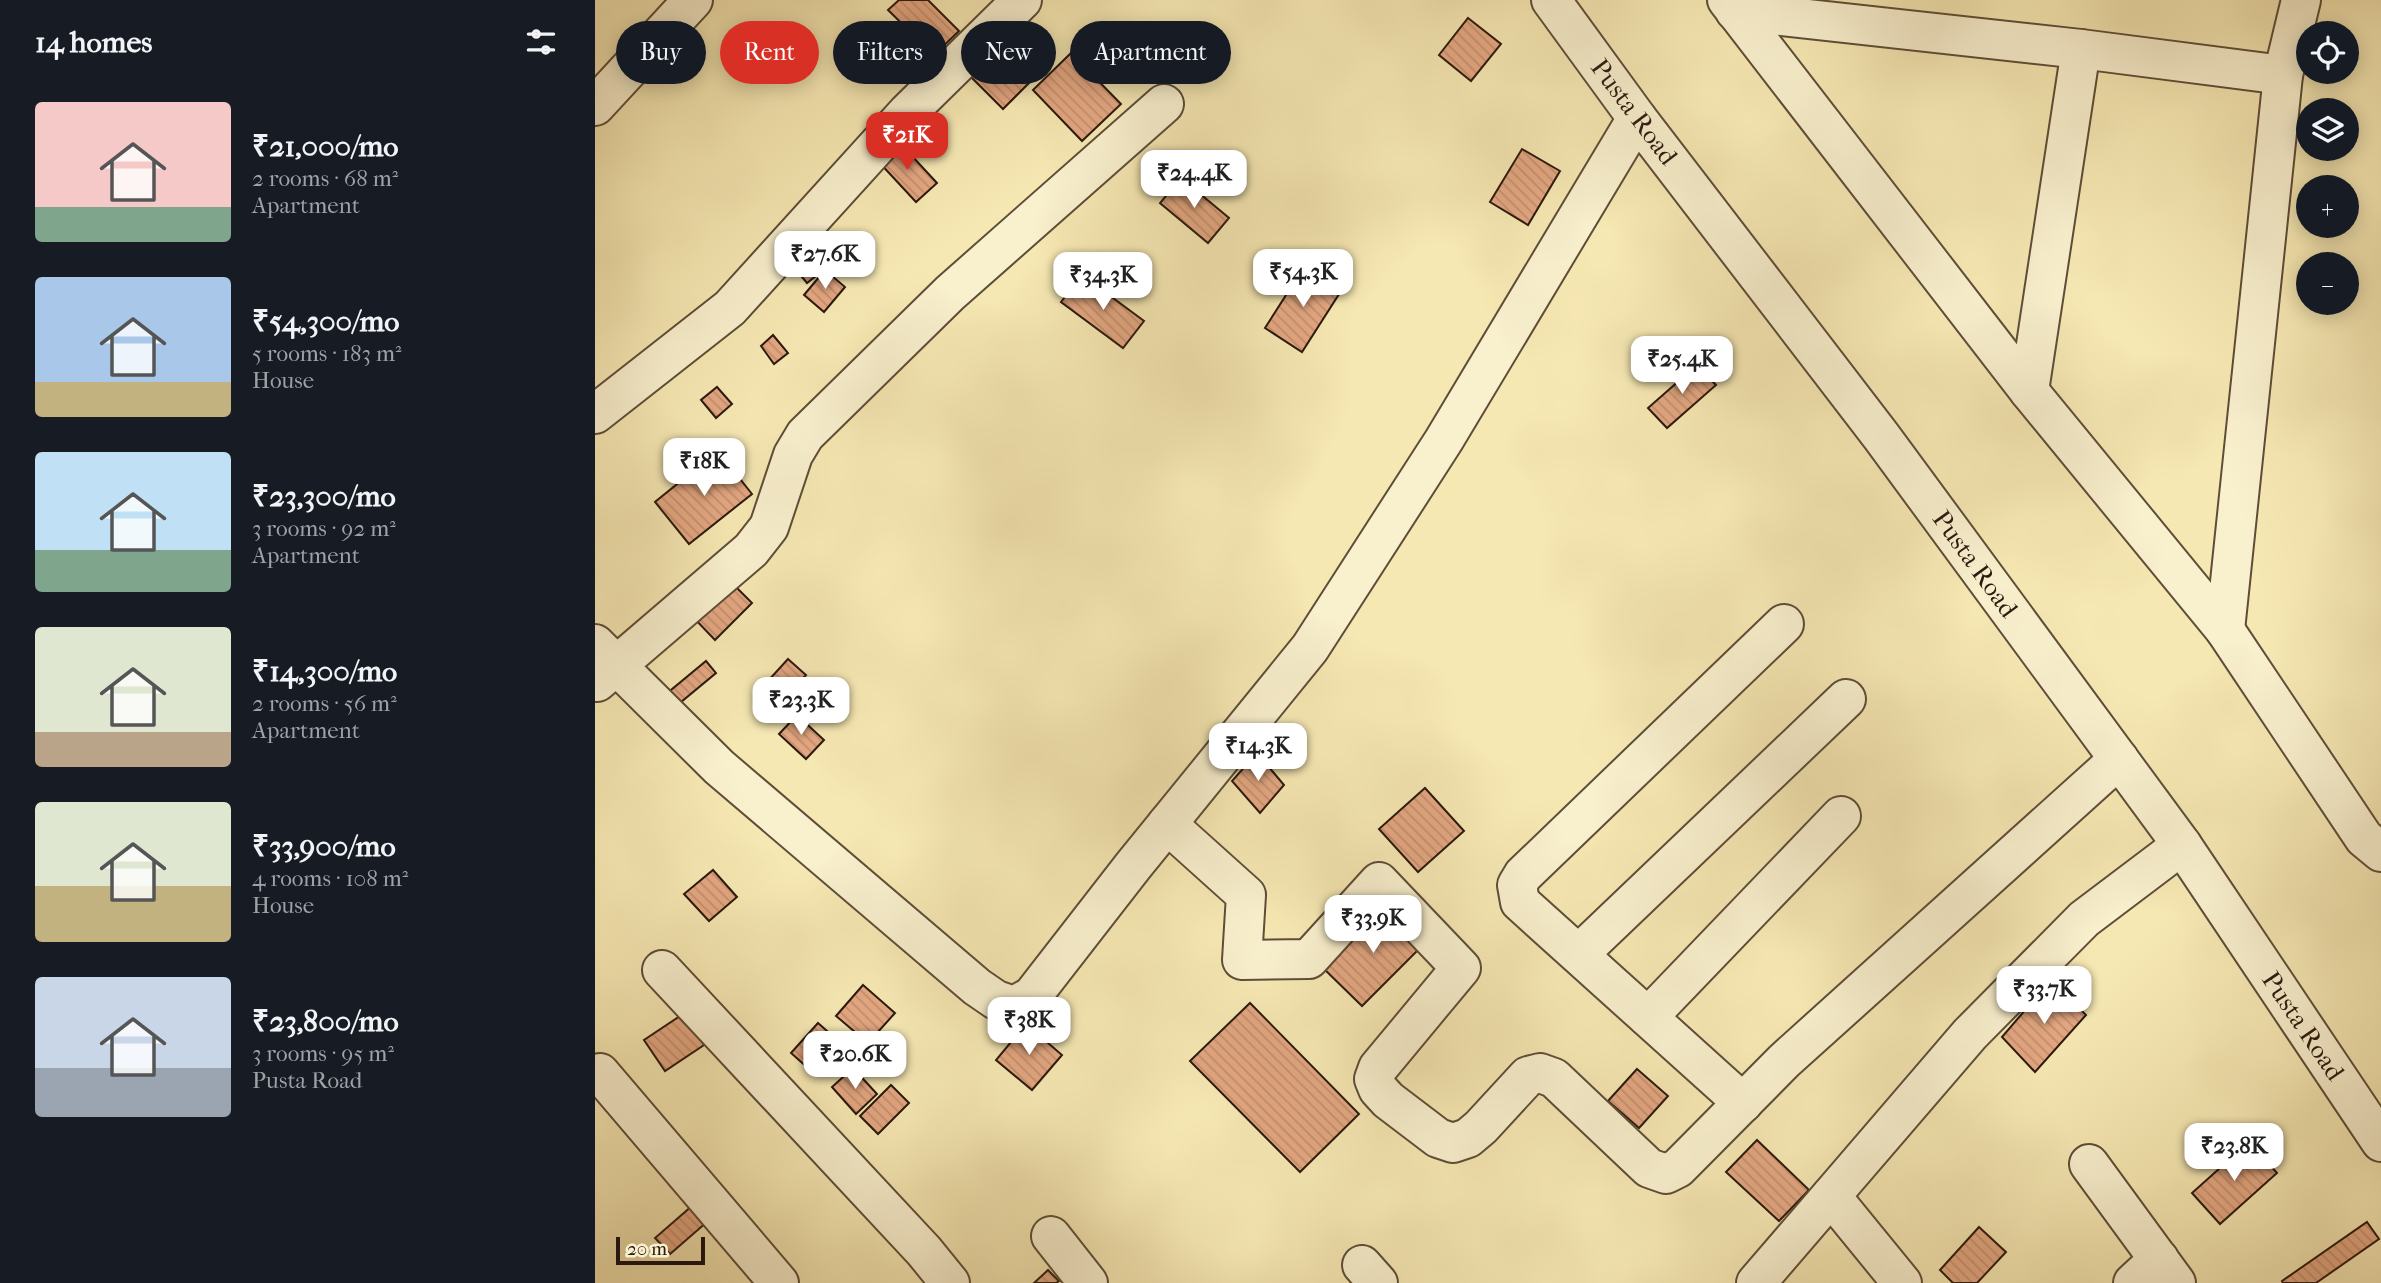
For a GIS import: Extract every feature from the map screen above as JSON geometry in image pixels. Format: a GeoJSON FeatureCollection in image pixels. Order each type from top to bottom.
{"type":"FeatureCollection","features":[{"type":"Feature","properties":{"kind":"street"},"geometry":{"type":"LineString","coordinates":[[595,106],[693,0]]}},
{"type":"Feature","properties":{"kind":"street"},"geometry":{"type":"LineString","coordinates":[[595,414],[730,308],[907,113],[1022,0]]}},
{"type":"Feature","properties":{"kind":"street","name":"Pusta Road"},"geometry":{"type":"LineString","coordinates":[[1551,0],[1637,118],[1881,436],[2182,845],[2381,1142]]}},
{"type":"Feature","properties":{"kind":"street"},"geometry":{"type":"LineString","coordinates":[[2225,630],[2283,75],[2301,0]]}},
{"type":"Feature","properties":{"kind":"street"},"geometry":{"type":"LineString","coordinates":[[1731,6],[2283,75]]}},
{"type":"Feature","properties":{"kind":"street"},"geometry":{"type":"LineString","coordinates":[[1731,6],[2029,391],[2225,630],[2364,838],[2381,852]]}},
{"type":"Feature","properties":{"kind":"street"},"geometry":{"type":"LineString","coordinates":[[2029,391],[2081,49]]}},
{"type":"Feature","properties":{"kind":"street"},"geometry":{"type":"LineString","coordinates":[[1164,104],[950,293],[805,435],[793,455],[769,527],[751,550],[602,664],[977,987],[996,1000],[1014,1006],[1032,996],[1310,648],[1444,440],[1637,118]]}},
{"type":"Feature","properties":{"kind":"street"},"geometry":{"type":"LineString","coordinates":[[1743,1103],[1520,902],[1517,885],[1523,875],[1784,624]]}},
{"type":"Feature","properties":{"kind":"street"},"geometry":{"type":"LineString","coordinates":[[1579,954],[1846,699]]}},
{"type":"Feature","properties":{"kind":"street"},"geometry":{"type":"LineString","coordinates":[[1167,824],[1246,895],[1243,960],[1309,959],[1379,881],[1461,968],[1378,1068],[1374,1079],[1378,1089],[1388,1100],[1438,1138],[1453,1143],[1468,1139],[1528,1076],[1540,1073],[1555,1078],[1649,1168],[1666,1174],[1678,1168],[1795,1052],[2119,759]]}},
{"type":"Feature","properties":{"kind":"street"},"geometry":{"type":"LineString","coordinates":[[1648,1017],[1841,816]]}},
{"type":"Feature","properties":{"kind":"street"},"geometry":{"type":"LineString","coordinates":[[1756,1283],[1970,1034],[2084,919],[2182,845]]}},
{"type":"Feature","properties":{"kind":"street"},"geometry":{"type":"LineString","coordinates":[[662,970],[950,1283]]}},
{"type":"Feature","properties":{"kind":"street"},"geometry":{"type":"LineString","coordinates":[[600,1073],[779,1283]]}},
{"type":"Feature","properties":{"kind":"street"},"geometry":{"type":"LineString","coordinates":[[2089,1164],[2156,1275]]}},
{"type":"Feature","properties":{"kind":"street"},"geometry":{"type":"LineString","coordinates":[[1831,1196],[1902,1283]]}},
{"type":"Feature","properties":{"kind":"street"},"geometry":{"type":"LineString","coordinates":[[1051,1236],[1088,1283]]}},
{"type":"Feature","properties":{"kind":"building"},"geometry":{"type":"Polygon","coordinates":[[[899,0],[928,0],[959,31],[947,43],[947,21],[899,21],[888,10],[899,0]]]}},
{"type":"Feature","properties":{"kind":"building"},"geometry":{"type":"Polygon","coordinates":[[[1468,18],[1501,44],[1471,81],[1439,55],[1468,18]]]}},
{"type":"Feature","properties":{"kind":"building"},"geometry":{"type":"Polygon","coordinates":[[[1070,54],[1070,84],[1101,84],[1121,104],[1082,141],[1033,90],[1039,84],[1056,84],[1056,68],[1070,54]]]}},
{"type":"Feature","properties":{"kind":"building"},"geometry":{"type":"Polygon","coordinates":[[[978,84],[1028,84],[1003,109],[978,84]]]}},
{"type":"Feature","properties":{"kind":"building"},"geometry":{"type":"Polygon","coordinates":[[[898,141],[937,183],[916,202],[877,160],[898,141]]]}},
{"type":"Feature","properties":{"kind":"building"},"geometry":{"type":"Polygon","coordinates":[[[1522,149],[1560,171],[1528,225],[1490,202],[1522,149]]]}},
{"type":"Feature","properties":{"kind":"building"},"geometry":{"type":"Polygon","coordinates":[[[1181,178],[1229,218],[1208,243],[1160,203],[1181,178]]]}},
{"type":"Feature","properties":{"kind":"building"},"geometry":{"type":"Polygon","coordinates":[[[806,244],[826,268],[807,283],[788,260],[806,244]]]}},
{"type":"Feature","properties":{"kind":"building"},"geometry":{"type":"Polygon","coordinates":[[[1304,267],[1341,291],[1302,352],[1265,328],[1304,267]]]}},
{"type":"Feature","properties":{"kind":"building"},"geometry":{"type":"Polygon","coordinates":[[[825,270],[845,287],[824,312],[804,295],[825,270]]]}},
{"type":"Feature","properties":{"kind":"building"},"geometry":{"type":"Polygon","coordinates":[[[1082,275],[1144,321],[1123,348],[1061,302],[1082,275]]]}},
{"type":"Feature","properties":{"kind":"building"},"geometry":{"type":"Polygon","coordinates":[[[773,335],[788,353],[774,364],[761,346],[773,335]]]}},
{"type":"Feature","properties":{"kind":"building"},"geometry":{"type":"Polygon","coordinates":[[[1697,365],[1716,385],[1667,428],[1648,408],[1697,365]]]}},
{"type":"Feature","properties":{"kind":"building"},"geometry":{"type":"Polygon","coordinates":[[[717,387],[732,404],[716,418],[701,400],[717,387]]]}},
{"type":"Feature","properties":{"kind":"building"},"geometry":{"type":"Polygon","coordinates":[[[718,451],[752,494],[689,544],[655,502],[718,451]]]}},
{"type":"Feature","properties":{"kind":"building"},"geometry":{"type":"Polygon","coordinates":[[[728,579],[752,603],[715,640],[691,615],[728,579]]]}},
{"type":"Feature","properties":{"kind":"building"},"geometry":{"type":"Polygon","coordinates":[[[788,659],[806,675],[776,708],[758,692],[788,659]]]}},
{"type":"Feature","properties":{"kind":"building"},"geometry":{"type":"Polygon","coordinates":[[[706,661],[716,673],[675,707],[665,695],[706,661]]]}},
{"type":"Feature","properties":{"kind":"building"},"geometry":{"type":"Polygon","coordinates":[[[797,715],[824,740],[806,759],[779,734],[797,715]]]}},
{"type":"Feature","properties":{"kind":"building"},"geometry":{"type":"Polygon","coordinates":[[[1257,753],[1284,785],[1260,813],[1232,781],[1257,753]]]}},
{"type":"Feature","properties":{"kind":"building"},"geometry":{"type":"Polygon","coordinates":[[[1425,788],[1464,831],[1418,872],[1379,829],[1425,788]]]}},
{"type":"Feature","properties":{"kind":"building"},"geometry":{"type":"Polygon","coordinates":[[[713,870],[737,897],[709,921],[684,894],[713,870]]]}},
{"type":"Feature","properties":{"kind":"building"},"geometry":{"type":"Polygon","coordinates":[[[1383,903],[1424,944],[1362,1006],[1321,966],[1383,903]]]}},
{"type":"Feature","properties":{"kind":"building"},"geometry":{"type":"Polygon","coordinates":[[[2051,980],[2086,1015],[2035,1072],[2002,1037],[2051,980]]]}},
{"type":"Feature","properties":{"kind":"building"},"geometry":{"type":"Polygon","coordinates":[[[863,985],[895,1013],[868,1043],[836,1016],[863,985]]]}},
{"type":"Feature","properties":{"kind":"building"},"geometry":{"type":"Polygon","coordinates":[[[1250,1003],[1359,1114],[1300,1172],[1190,1061],[1250,1003]]]}},
{"type":"Feature","properties":{"kind":"building"},"geometry":{"type":"Polygon","coordinates":[[[683,1014],[704,1045],[665,1071],[644,1040],[683,1014]]]}},
{"type":"Feature","properties":{"kind":"building"},"geometry":{"type":"Polygon","coordinates":[[[818,1023],[835,1038],[808,1068],[791,1053],[818,1023]]]}},
{"type":"Feature","properties":{"kind":"building"},"geometry":{"type":"Polygon","coordinates":[[[1026,1024],[1062,1055],[1032,1090],[996,1060],[1026,1024]]]}},
{"type":"Feature","properties":{"kind":"building"},"geometry":{"type":"Polygon","coordinates":[[[853,1068],[877,1094],[856,1114],[832,1087],[853,1068]]]}},
{"type":"Feature","properties":{"kind":"building"},"geometry":{"type":"Polygon","coordinates":[[[1637,1069],[1668,1096],[1639,1128],[1608,1101],[1637,1069]]]}},
{"type":"Feature","properties":{"kind":"building"},"geometry":{"type":"Polygon","coordinates":[[[891,1085],[909,1103],[878,1134],[860,1116],[891,1085]]]}},
{"type":"Feature","properties":{"kind":"building"},"geometry":{"type":"Polygon","coordinates":[[[1757,1140],[1809,1190],[1779,1221],[1726,1172],[1757,1140]]]}},
{"type":"Feature","properties":{"kind":"building"},"geometry":{"type":"Polygon","coordinates":[[[2249,1142],[2277,1173],[2220,1224],[2192,1193],[2249,1142]]]}},
{"type":"Feature","properties":{"kind":"building"},"geometry":{"type":"Polygon","coordinates":[[[700,1199],[715,1215],[670,1254],[655,1238],[700,1199]]]}},
{"type":"Feature","properties":{"kind":"building"},"geometry":{"type":"Polygon","coordinates":[[[2367,1222],[2379,1239],[2316,1283],[2283,1283],[2282,1281],[2367,1222]]]}},
{"type":"Feature","properties":{"kind":"building"},"geometry":{"type":"Polygon","coordinates":[[[1979,1227],[2006,1252],[1977,1283],[1953,1283],[1940,1270],[1979,1227]]]}},
{"type":"Feature","properties":{"kind":"building"},"geometry":{"type":"Polygon","coordinates":[[[1048,1270],[1059,1281],[1034,1283],[1048,1270]]]}}]}
